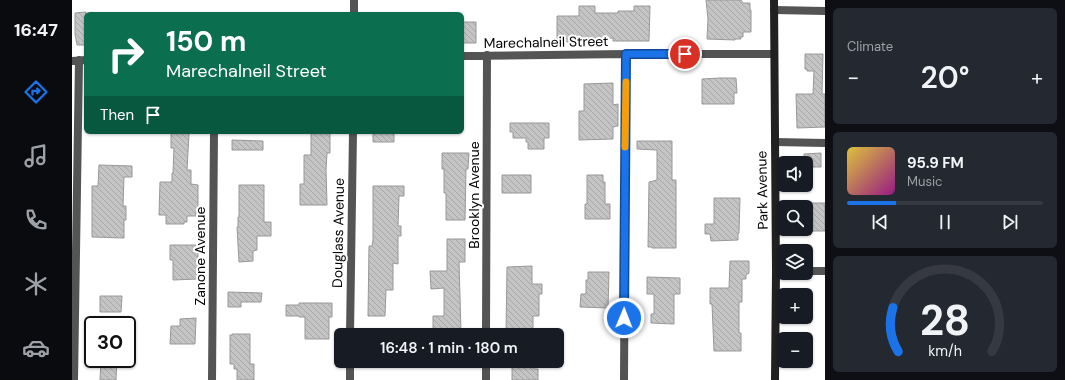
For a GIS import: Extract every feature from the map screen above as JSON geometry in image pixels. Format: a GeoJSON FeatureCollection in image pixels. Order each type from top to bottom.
{"type":"FeatureCollection","features":[{"type":"Feature","properties":{"kind":"main road","name":"Park Avenue"},"geometry":{"type":"LineString","coordinates":[[774,0],[775,142],[779,244]]}},
{"type":"Feature","properties":{"kind":"main road","name":"Park Avenue"},"geometry":{"type":"LineString","coordinates":[[775,380],[780,280]]}},
{"type":"Feature","properties":{"kind":"street"},"geometry":{"type":"LineString","coordinates":[[354,0],[354,12]]}},
{"type":"Feature","properties":{"kind":"street"},"geometry":{"type":"LineString","coordinates":[[774,10],[825,11]]}},
{"type":"Feature","properties":{"kind":"street"},"geometry":{"type":"LineString","coordinates":[[624,380],[626,54]]}},
{"type":"Feature","properties":{"kind":"street","name":"Marechalneil Street"},"geometry":{"type":"LineString","coordinates":[[464,56],[774,54]]}},
{"type":"Feature","properties":{"kind":"street","name":"Brooklyn Avenue"},"geometry":{"type":"LineString","coordinates":[[486,328],[488,56]]}},
{"type":"Feature","properties":{"kind":"street"},"geometry":{"type":"LineString","coordinates":[[74,380],[79,60]]}},
{"type":"Feature","properties":{"kind":"street","name":"Zanone Avenue"},"geometry":{"type":"LineString","coordinates":[[212,380],[214,134]]}},
{"type":"Feature","properties":{"kind":"street","name":"Douglass Avenue"},"geometry":{"type":"LineString","coordinates":[[350,328],[353,134]]}},
{"type":"Feature","properties":{"kind":"street"},"geometry":{"type":"LineString","coordinates":[[775,142],[825,143]]}},
{"type":"Feature","properties":{"kind":"street"},"geometry":{"type":"LineString","coordinates":[[813,271],[825,271]]}},
{"type":"Feature","properties":{"kind":"street"},"geometry":{"type":"LineString","coordinates":[[350,368],[350,380]]}},
{"type":"Feature","properties":{"kind":"street"},"geometry":{"type":"LineString","coordinates":[[486,368],[486,380]]}},
{"type":"Feature","properties":{"kind":"building"},"geometry":{"type":"Polygon","coordinates":[[[706,0],[741,0],[743,3],[750,3],[751,32],[743,32],[743,37],[740,37],[741,39],[735,40],[707,39],[708,19],[706,0]]]}},
{"type":"Feature","properties":{"kind":"building"},"geometry":{"type":"Polygon","coordinates":[[[579,6],[595,6],[595,13],[618,13],[618,11],[634,11],[634,6],[650,6],[649,41],[613,41],[613,38],[595,39],[595,41],[557,42],[557,16],[579,16],[579,6]]]}},
{"type":"Feature","properties":{"kind":"building"},"geometry":{"type":"Polygon","coordinates":[[[84,12],[84,45],[77,45],[75,34],[75,13],[84,12]]]}},
{"type":"Feature","properties":{"kind":"building"},"geometry":{"type":"Polygon","coordinates":[[[464,22],[476,22],[476,43],[464,43],[464,22]]]}},
{"type":"Feature","properties":{"kind":"building"},"geometry":{"type":"Polygon","coordinates":[[[805,54],[823,54],[822,94],[825,94],[825,127],[797,128],[796,94],[813,94],[814,71],[807,71],[807,69],[805,69],[805,54]]]}},
{"type":"Feature","properties":{"kind":"building"},"geometry":{"type":"Polygon","coordinates":[[[736,78],[737,93],[734,93],[734,104],[702,104],[702,79],[736,78]]]}},
{"type":"Feature","properties":{"kind":"building"},"geometry":{"type":"Polygon","coordinates":[[[613,83],[613,105],[618,104],[618,126],[613,127],[613,139],[579,140],[579,111],[584,111],[584,84],[613,83]]]}},
{"type":"Feature","properties":{"kind":"building"},"geometry":{"type":"Polygon","coordinates":[[[510,123],[549,123],[549,138],[544,138],[544,149],[528,149],[528,142],[526,142],[526,138],[513,138],[513,132],[510,132],[510,123]]]}},
{"type":"Feature","properties":{"kind":"building"},"geometry":{"type":"Polygon","coordinates":[[[171,134],[189,134],[187,170],[191,170],[191,184],[198,185],[198,212],[196,212],[196,216],[187,216],[187,222],[184,222],[184,224],[166,224],[166,215],[159,215],[160,182],[172,182],[174,148],[171,148],[171,134]]]}},
{"type":"Feature","properties":{"kind":"building"},"geometry":{"type":"Polygon","coordinates":[[[311,134],[330,134],[330,153],[327,153],[326,169],[327,205],[300,205],[300,184],[304,184],[304,155],[311,155],[311,134]]]}},
{"type":"Feature","properties":{"kind":"building"},"geometry":{"type":"Polygon","coordinates":[[[373,134],[394,134],[394,142],[373,142],[373,134]]]}},
{"type":"Feature","properties":{"kind":"building"},"geometry":{"type":"Polygon","coordinates":[[[232,140],[263,141],[263,150],[232,150],[232,140]]]}},
{"type":"Feature","properties":{"kind":"building"},"geometry":{"type":"Polygon","coordinates":[[[637,141],[672,141],[672,180],[676,180],[676,248],[648,247],[649,182],[657,180],[657,150],[637,149],[637,141]]]}},
{"type":"Feature","properties":{"kind":"building"},"geometry":{"type":"Polygon","coordinates":[[[442,153],[469,153],[468,169],[466,169],[465,220],[446,220],[446,193],[444,193],[442,153]]]}},
{"type":"Feature","properties":{"kind":"building"},"geometry":{"type":"Polygon","coordinates":[[[821,153],[821,167],[813,167],[813,156],[804,156],[804,154],[821,153]]]}},
{"type":"Feature","properties":{"kind":"building"},"geometry":{"type":"Polygon","coordinates":[[[99,165],[132,166],[132,177],[124,177],[123,206],[126,206],[126,220],[124,220],[124,238],[92,237],[92,186],[98,186],[99,165]]]}},
{"type":"Feature","properties":{"kind":"building"},"geometry":{"type":"Polygon","coordinates":[[[502,175],[531,175],[531,193],[502,193],[502,175]]]}},
{"type":"Feature","properties":{"kind":"building"},"geometry":{"type":"Polygon","coordinates":[[[587,175],[603,175],[603,182],[605,182],[605,204],[610,204],[610,219],[585,219],[585,204],[587,204],[587,175]]]}},
{"type":"Feature","properties":{"kind":"building"},"geometry":{"type":"Polygon","coordinates":[[[239,185],[264,185],[264,222],[271,222],[271,236],[257,236],[257,250],[253,251],[253,261],[239,262],[237,227],[239,217],[239,185]]]}},
{"type":"Feature","properties":{"kind":"building"},"geometry":{"type":"Polygon","coordinates":[[[373,186],[404,186],[404,196],[399,196],[398,226],[401,226],[401,236],[398,236],[398,264],[393,263],[393,290],[386,290],[385,316],[368,316],[369,246],[372,246],[373,240],[373,186]]]}},
{"type":"Feature","properties":{"kind":"building"},"geometry":{"type":"Polygon","coordinates":[[[714,198],[740,198],[738,240],[711,241],[710,234],[705,234],[705,224],[714,224],[714,198]]]}},
{"type":"Feature","properties":{"kind":"building"},"geometry":{"type":"Polygon","coordinates":[[[813,203],[825,203],[825,231],[813,231],[813,203]]]}},
{"type":"Feature","properties":{"kind":"building"},"geometry":{"type":"Polygon","coordinates":[[[447,239],[465,239],[465,262],[459,262],[461,328],[433,328],[433,316],[444,316],[444,288],[431,289],[430,271],[447,271],[447,239]]]}},
{"type":"Feature","properties":{"kind":"building"},"geometry":{"type":"Polygon","coordinates":[[[170,245],[198,245],[198,279],[173,280],[173,260],[170,260],[170,245]]]}},
{"type":"Feature","properties":{"kind":"building"},"geometry":{"type":"Polygon","coordinates":[[[730,261],[749,261],[749,273],[746,275],[746,279],[742,279],[742,302],[739,302],[739,333],[741,333],[741,351],[714,351],[710,288],[729,288],[730,261]]]}},
{"type":"Feature","properties":{"kind":"building"},"geometry":{"type":"Polygon","coordinates":[[[532,266],[532,284],[542,284],[542,294],[539,294],[539,316],[533,316],[533,328],[506,328],[507,267],[532,266]]]}},
{"type":"Feature","properties":{"kind":"building"},"geometry":{"type":"Polygon","coordinates":[[[588,272],[609,272],[608,308],[580,307],[581,294],[586,294],[586,280],[588,280],[588,272]]]}},
{"type":"Feature","properties":{"kind":"building"},"geometry":{"type":"Polygon","coordinates":[[[647,277],[680,278],[680,294],[674,294],[674,324],[651,323],[651,314],[654,314],[654,294],[647,294],[647,277]]]}},
{"type":"Feature","properties":{"kind":"building"},"geometry":{"type":"Polygon","coordinates":[[[228,292],[262,293],[261,302],[241,302],[241,307],[228,307],[228,292]]]}},
{"type":"Feature","properties":{"kind":"building"},"geometry":{"type":"Polygon","coordinates":[[[100,296],[122,296],[121,312],[100,312],[100,296]]]}},
{"type":"Feature","properties":{"kind":"building"},"geometry":{"type":"Polygon","coordinates":[[[299,303],[332,303],[332,317],[329,317],[329,339],[305,339],[305,317],[286,316],[286,305],[299,305],[299,303]]]}},
{"type":"Feature","properties":{"kind":"building"},"geometry":{"type":"Polygon","coordinates":[[[196,318],[195,344],[170,344],[171,326],[180,326],[180,319],[196,318]]]}},
{"type":"Feature","properties":{"kind":"building"},"geometry":{"type":"Polygon","coordinates":[[[250,334],[250,364],[254,364],[254,380],[237,380],[237,369],[234,369],[234,364],[230,364],[230,335],[250,334]]]}},
{"type":"Feature","properties":{"kind":"building"},"geometry":{"type":"Polygon","coordinates":[[[101,368],[117,368],[116,380],[100,380],[101,368]]]}},
{"type":"Feature","properties":{"kind":"building"},"geometry":{"type":"Polygon","coordinates":[[[512,368],[538,369],[538,380],[512,380],[512,368]]]}},
{"type":"Feature","properties":{"kind":"slow traffic"},"geometry":{"type":"LineString","coordinates":[[625,147],[626,82]]}},
{"type":"Feature","properties":{"kind":"route"},"geometry":{"type":"LineString","coordinates":[[624,318],[626,54],[685,54]]}}]}
